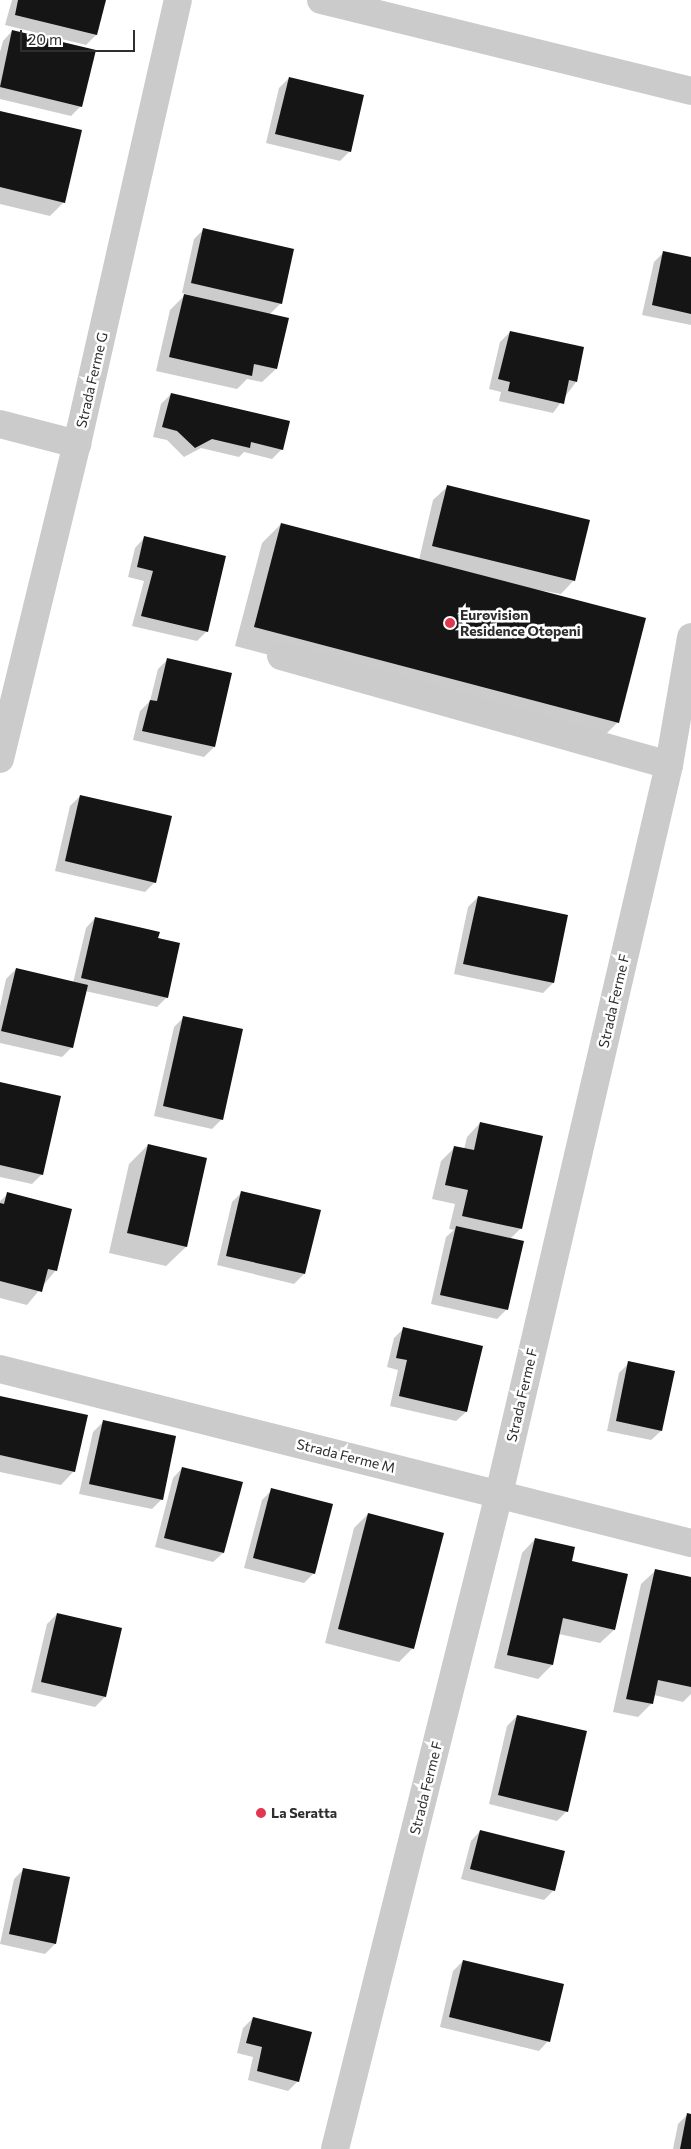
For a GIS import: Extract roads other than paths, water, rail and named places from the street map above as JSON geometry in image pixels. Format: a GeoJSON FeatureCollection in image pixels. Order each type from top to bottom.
{"type":"FeatureCollection","features":[{"type":"Feature","properties":{"kind":"street","name":"Strada Ferme G"},"geometry":{"type":"LineString","coordinates":[[0,759],[77,444],[178,0]]}},
{"type":"Feature","properties":{"kind":"street"},"geometry":{"type":"LineString","coordinates":[[321,0],[691,91]]}},
{"type":"Feature","properties":{"kind":"street"},"geometry":{"type":"LineString","coordinates":[[0,424],[77,444]]}},
{"type":"Feature","properties":{"kind":"street","name":"Strada Ferme F"},"geometry":{"type":"LineString","coordinates":[[335,2149],[499,1494],[669,765],[691,637]]}},
{"type":"Feature","properties":{"kind":"street"},"geometry":{"type":"LineString","coordinates":[[281,656],[669,765]]}},
{"type":"Feature","properties":{"kind":"street","name":"Strada Ferme M"},"geometry":{"type":"LineString","coordinates":[[0,1369],[691,1543]]}},
{"type":"Feature","properties":{"kind":"place","name":"Eurovision Residence Otopeni"},"geometry":{"type":"Point","coordinates":[450,623]}},
{"type":"Feature","properties":{"kind":"place","name":"La Seratta"},"geometry":{"type":"Point","coordinates":[261,1813]}}]}
